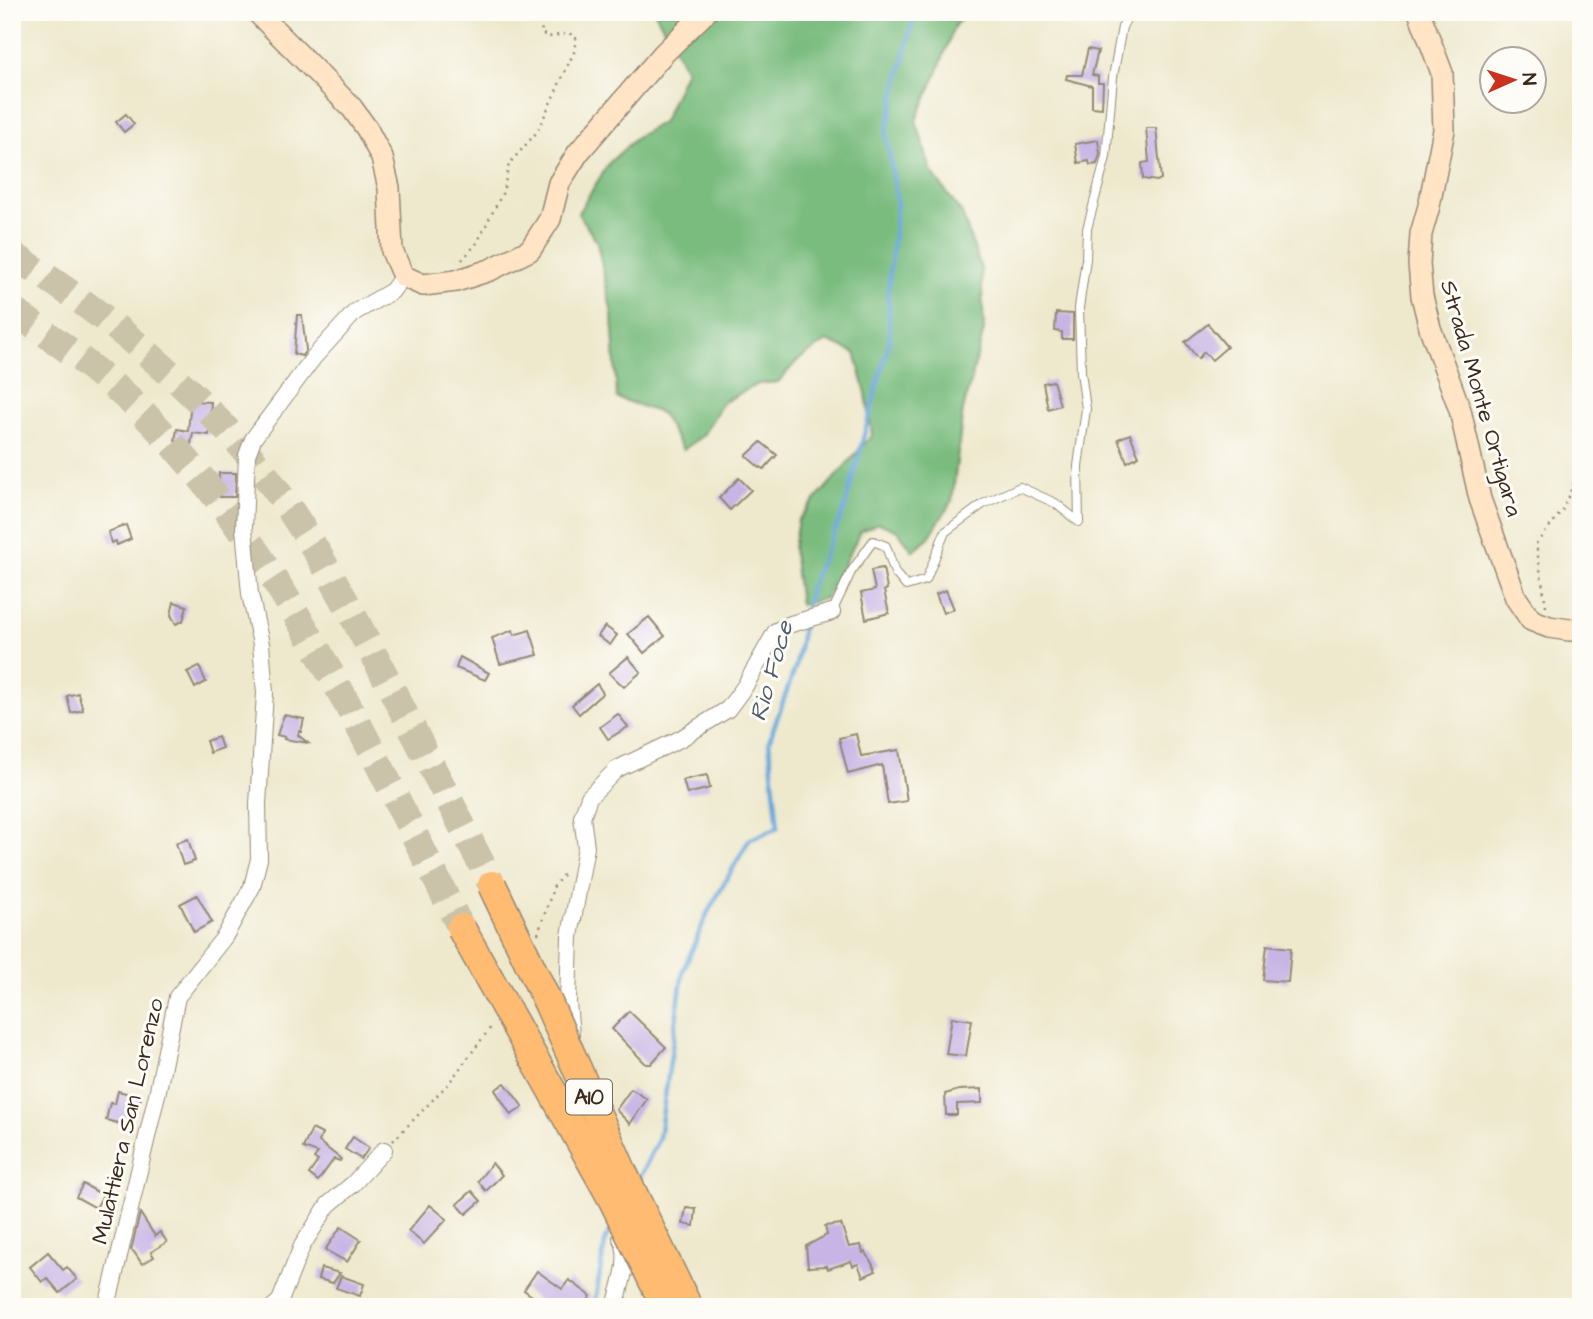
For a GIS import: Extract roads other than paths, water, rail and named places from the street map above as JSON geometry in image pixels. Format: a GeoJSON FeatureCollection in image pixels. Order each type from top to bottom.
{"type":"FeatureCollection","features":[{"type":"Feature","properties":{"kind":"highway","name":"A10"},"geometry":{"type":"LineString","coordinates":[[492,885],[549,1005],[623,1173],[688,1307]]}},
{"type":"Feature","properties":{"kind":"highway","name":"A10"},"geometry":{"type":"LineString","coordinates":[[461,928],[613,1200],[666,1307]]}},
{"type":"Feature","properties":{"kind":"main road"},"geometry":{"type":"LineString","coordinates":[[257,12],[352,108],[367,130],[382,158],[389,188],[392,251],[403,276],[423,285],[456,281],[490,270],[530,250],[550,219],[559,183],[578,153],[663,54],[706,12]]}},
{"type":"Feature","properties":{"kind":"main road","name":"Strada Monte Ortigara"},"geometry":{"type":"LineString","coordinates":[[1419,12],[1442,73],[1444,130],[1421,234],[1419,264],[1422,296],[1460,410],[1480,499],[1516,598],[1531,620],[1549,627],[1581,629]]}},
{"type":"Feature","properties":{"kind":"street","name":"Mulattiera San Lorenzo"},"geometry":{"type":"LineString","coordinates":[[107,1307],[177,997],[225,936],[251,887],[258,859],[258,804],[265,693],[261,644],[250,594],[244,528],[247,455],[253,439],[314,357],[355,312],[392,291],[403,276]]}},
{"type":"Feature","properties":{"kind":"street"},"geometry":{"type":"LineString","coordinates":[[615,1307],[626,1258],[625,1245],[591,1185],[579,1135],[568,1002],[570,936],[586,847],[582,817],[589,797],[617,769],[680,739],[727,709],[745,686],[776,631],[832,612]]}},
{"type":"Feature","properties":{"kind":"street"},"geometry":{"type":"LineString","coordinates":[[273,1307],[280,1301],[302,1246],[328,1205],[353,1184],[384,1150]]}},
{"type":"Feature","properties":{"kind":"lane"},"geometry":{"type":"LineString","coordinates":[[832,612],[851,572],[873,541],[886,546],[895,573],[906,586],[926,580],[945,533],[983,504],[1020,487],[1055,503],[1079,522],[1078,466],[1086,409],[1081,372],[1079,308],[1087,229],[1106,157],[1113,77],[1122,27],[1130,12]]}},
{"type":"Feature","properties":{"kind":"waterway","name":"Rio Foce"},"geometry":{"type":"LineString","coordinates":[[805,616],[810,587],[844,510],[890,338],[888,292],[897,203],[886,133],[915,12]]}},
{"type":"Feature","properties":{"kind":"waterway","name":"Rio Foce"},"geometry":{"type":"LineString","coordinates":[[638,1181],[659,1138],[683,971],[708,912],[749,840],[778,827],[769,741],[796,665],[803,625]]}},
{"type":"Feature","properties":{"kind":"waterway","name":"Rio Foce"},"geometry":{"type":"LineString","coordinates":[[594,1307],[606,1238],[613,1225]]}},
{"type":"Feature","properties":{"kind":"tunnel"},"geometry":{"type":"LineString","coordinates":[[12,255],[73,295],[158,363],[211,413],[259,467],[320,556],[338,588],[492,885]]}},
{"type":"Feature","properties":{"kind":"tunnel"},"geometry":{"type":"LineString","coordinates":[[12,310],[48,335],[134,404],[199,475],[244,535],[286,597],[360,727],[461,928]]}}]}
